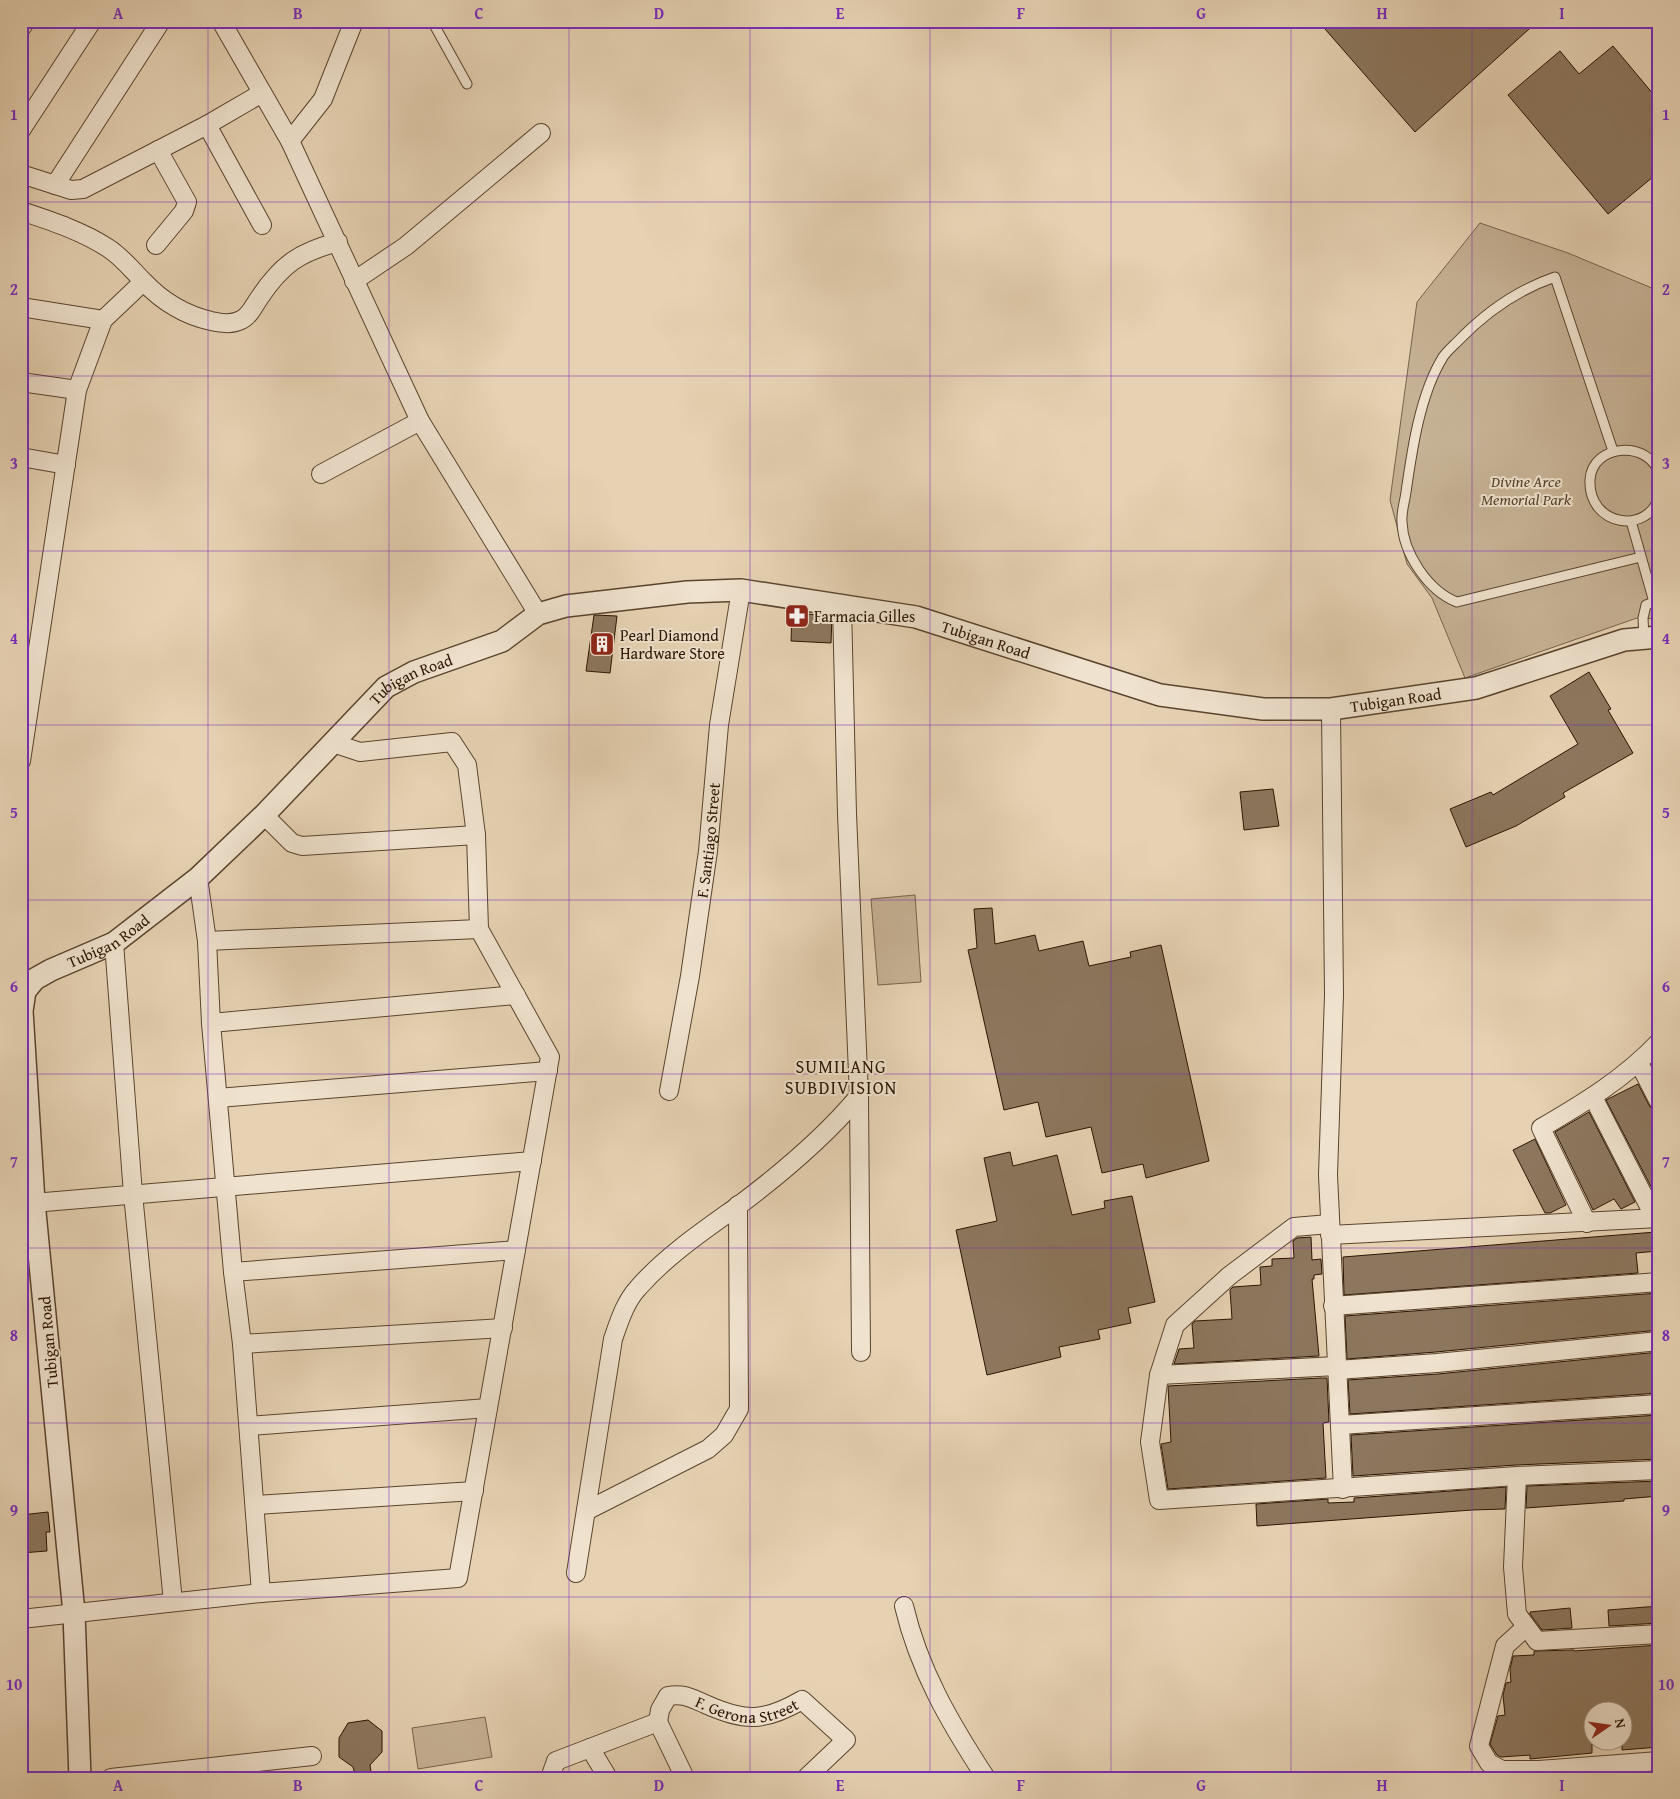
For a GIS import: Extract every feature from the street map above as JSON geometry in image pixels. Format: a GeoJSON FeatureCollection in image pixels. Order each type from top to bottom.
{"type":"FeatureCollection","features":[{"type":"Feature","properties":{"kind":"street"},"geometry":{"type":"LineString","coordinates":[[21,28],[26,21]]}},
{"type":"Feature","properties":{"kind":"street"},"geometry":{"type":"LineString","coordinates":[[21,130],[92,21]]}},
{"type":"Feature","properties":{"kind":"street"},"geometry":{"type":"LineString","coordinates":[[55,185],[160,21]]}},
{"type":"Feature","properties":{"kind":"street"},"geometry":{"type":"LineString","coordinates":[[221,21],[290,141],[420,421],[538,614]]}},
{"type":"Feature","properties":{"kind":"street"},"geometry":{"type":"LineString","coordinates":[[290,141],[323,99],[354,21]]}},
{"type":"Feature","properties":{"kind":"street"},"geometry":{"type":"LineString","coordinates":[[21,174],[70,190],[83,189],[207,125],[262,93]]}},
{"type":"Feature","properties":{"kind":"street"},"geometry":{"type":"LineString","coordinates":[[207,125],[262,225]]}},
{"type":"Feature","properties":{"kind":"street"},"geometry":{"type":"LineString","coordinates":[[354,281],[406,246],[542,133]]}},
{"type":"Feature","properties":{"kind":"street"},"geometry":{"type":"LineString","coordinates":[[156,245],[184,212],[187,202],[158,150]]}},
{"type":"Feature","properties":{"kind":"street"},"geometry":{"type":"LineString","coordinates":[[21,211],[50,220],[92,238],[120,257],[158,296],[180,310],[204,320],[224,324],[242,320],[288,263],[312,249],[338,242]]}},
{"type":"Feature","properties":{"kind":"street"},"geometry":{"type":"LineString","coordinates":[[21,761],[77,390],[103,320],[143,282]]}},
{"type":"Feature","properties":{"kind":"street"},"geometry":{"type":"LineString","coordinates":[[21,308],[103,320]]}},
{"type":"Feature","properties":{"kind":"street"},"geometry":{"type":"LineString","coordinates":[[21,382],[77,390]]}},
{"type":"Feature","properties":{"kind":"street"},"geometry":{"type":"LineString","coordinates":[[321,474],[420,421]]}},
{"type":"Feature","properties":{"kind":"street"},"geometry":{"type":"LineString","coordinates":[[21,457],[66,465]]}},
{"type":"Feature","properties":{"kind":"street","name":"Tubigan Road"},"geometry":{"type":"LineString","coordinates":[[80,1778],[74,1613],[28,1203],[22,1011],[25,991],[35,979],[51,970],[114,943],[198,878],[264,815],[386,688],[414,672],[502,642],[538,614],[566,606],[687,592],[741,590],[916,617],[1160,695],[1263,710],[1331,710],[1476,688],[1596,649],[1651,637]]}},
{"type":"Feature","properties":{"kind":"street","name":"F. Santiago Street"},"geometry":{"type":"LineString","coordinates":[[669,1091],[708,851],[719,724],[741,590]]}},
{"type":"Feature","properties":{"kind":"street"},"geometry":{"type":"LineString","coordinates":[[842,606],[847,814],[860,1096],[860,1352]]}},
{"type":"Feature","properties":{"kind":"street"},"geometry":{"type":"LineString","coordinates":[[1331,710],[1334,995],[1328,1175],[1343,1490]]}},
{"type":"Feature","properties":{"kind":"street"},"geometry":{"type":"LineString","coordinates":[[21,1619],[261,1593],[458,1578],[550,1057],[479,929],[476,834],[467,765],[452,742],[360,752],[333,743]]}},
{"type":"Feature","properties":{"kind":"street"},"geometry":{"type":"LineString","coordinates":[[264,815],[292,843],[302,846],[476,834]]}},
{"type":"Feature","properties":{"kind":"street"},"geometry":{"type":"LineString","coordinates":[[198,878],[207,941],[211,1023],[233,1272],[242,1344],[256,1505],[261,1593]]}},
{"type":"Feature","properties":{"kind":"street"},"geometry":{"type":"LineString","coordinates":[[207,941],[479,929]]}},
{"type":"Feature","properties":{"kind":"street"},"geometry":{"type":"LineString","coordinates":[[114,943],[133,1194],[173,1602]]}},
{"type":"Feature","properties":{"kind":"street"},"geometry":{"type":"LineString","coordinates":[[211,1023],[516,994]]}},
{"type":"Feature","properties":{"kind":"street"},"geometry":{"type":"LineString","coordinates":[[1587,1223],[1542,1128],[1593,1097],[1639,1063],[1659,1042]]}},
{"type":"Feature","properties":{"kind":"street"},"geometry":{"type":"LineString","coordinates":[[1639,1063],[1659,1102]]}},
{"type":"Feature","properties":{"kind":"street"},"geometry":{"type":"LineString","coordinates":[[218,1098],[548,1071]]}},
{"type":"Feature","properties":{"kind":"street"},"geometry":{"type":"LineString","coordinates":[[576,1573],[613,1339],[623,1311],[636,1289],[681,1248],[776,1177],[817,1141],[860,1096]]}},
{"type":"Feature","properties":{"kind":"street"},"geometry":{"type":"LineString","coordinates":[[1593,1097],[1657,1218],[1587,1223],[1330,1230],[1294,1227],[1229,1276],[1175,1325],[1159,1375],[1150,1442],[1159,1500],[1343,1490],[1517,1476],[1659,1470]]}},
{"type":"Feature","properties":{"kind":"street"},"geometry":{"type":"LineString","coordinates":[[28,1203],[532,1161]]}},
{"type":"Feature","properties":{"kind":"street"},"geometry":{"type":"LineString","coordinates":[[586,1511],[708,1449],[724,1435],[739,1409],[738,1205]]}},
{"type":"Feature","properties":{"kind":"street"},"geometry":{"type":"LineString","coordinates":[[233,1272],[516,1250]]}},
{"type":"Feature","properties":{"kind":"street"},"geometry":{"type":"LineString","coordinates":[[1333,1306],[1659,1282]]}},
{"type":"Feature","properties":{"kind":"street"},"geometry":{"type":"LineString","coordinates":[[242,1344],[503,1328]]}},
{"type":"Feature","properties":{"kind":"street"},"geometry":{"type":"LineString","coordinates":[[1159,1375],[1437,1363],[1659,1341]]}},
{"type":"Feature","properties":{"kind":"street"},"geometry":{"type":"LineString","coordinates":[[1340,1425],[1659,1404]]}},
{"type":"Feature","properties":{"kind":"street"},"geometry":{"type":"LineString","coordinates":[[249,1426],[488,1408]]}},
{"type":"Feature","properties":{"kind":"street"},"geometry":{"type":"LineString","coordinates":[[1517,1476],[1514,1567],[1517,1614],[1537,1641],[1659,1634]]}},
{"type":"Feature","properties":{"kind":"street"},"geometry":{"type":"LineString","coordinates":[[256,1505],[474,1491]]}},
{"type":"Feature","properties":{"kind":"street"},"geometry":{"type":"LineString","coordinates":[[904,1606],[920,1660],[935,1694],[952,1726],[986,1778]]}},
{"type":"Feature","properties":{"kind":"street"},"geometry":{"type":"LineString","coordinates":[[1526,1627],[1505,1646],[1484,1720],[1478,1746],[1489,1763],[1502,1770],[1539,1770],[1659,1761]]}},
{"type":"Feature","properties":{"kind":"street","name":"F. Gerona Street"},"geometry":{"type":"LineString","coordinates":[[658,1722],[660,1710],[668,1696],[681,1694],[727,1714],[759,1718],[802,1700],[846,1740],[806,1778]]}},
{"type":"Feature","properties":{"kind":"street"},"geometry":{"type":"LineString","coordinates":[[550,1778],[556,1761],[658,1722],[685,1778]]}},
{"type":"Feature","properties":{"kind":"street"},"geometry":{"type":"LineString","coordinates":[[590,1748],[608,1778]]}},
{"type":"Feature","properties":{"kind":"street"},"geometry":{"type":"LineString","coordinates":[[111,1778],[312,1756]]}},
{"type":"Feature","properties":{"kind":"lane"},"geometry":{"type":"LineString","coordinates":[[432,21],[467,84]]}},
{"type":"Feature","properties":{"kind":"lane"},"geometry":{"type":"LineString","coordinates":[[1613,451],[1555,277],[1532,285],[1501,303],[1470,329],[1443,357],[1416,430],[1402,522],[1410,554],[1427,579],[1444,598],[1457,602],[1641,558]]}},
{"type":"Feature","properties":{"kind":"lane"},"geometry":{"type":"LineString","coordinates":[[1659,474],[1646,456],[1630,449],[1613,451],[1599,461],[1590,476],[1590,494],[1599,510],[1613,520],[1631,521],[1647,515],[1657,502],[1659,496]]}},
{"type":"Feature","properties":{"kind":"lane"},"geometry":{"type":"LineString","coordinates":[[1631,521],[1641,558],[1656,600],[1646,605],[1642,618],[1651,637]]}},
{"type":"Feature","properties":{"kind":"green space","name":"Divine Arce Memorial Park"},"geometry":{"type":"Polygon","coordinates":[[[1480,223],[1568,253],[1659,291],[1659,619],[1637,618],[1465,678],[1432,598],[1407,564],[1390,500],[1417,302],[1480,223]]]}},
{"type":"Feature","properties":{"kind":"green space"},"geometry":{"type":"Polygon","coordinates":[[[915,895],[921,982],[878,985],[871,899],[915,895]]]}},
{"type":"Feature","properties":{"kind":"green space"},"geometry":{"type":"Polygon","coordinates":[[[485,1717],[492,1757],[418,1769],[412,1728],[485,1717]]]}},
{"type":"Feature","properties":{"kind":"building"},"geometry":{"type":"Polygon","coordinates":[[[1318,21],[1538,21],[1415,132],[1318,21]]]}},
{"type":"Feature","properties":{"kind":"building"},"geometry":{"type":"Polygon","coordinates":[[[1613,46],[1659,101],[1659,172],[1608,214],[1508,95],[1560,51],[1579,74],[1613,46]]]}},
{"type":"Feature","properties":{"kind":"building"},"geometry":{"type":"Polygon","coordinates":[[[792,612],[832,617],[831,643],[791,641],[792,612]]]}},
{"type":"Feature","properties":{"kind":"building","name":"Pearl Diamond Hardware Store"},"geometry":{"type":"Polygon","coordinates":[[[594,615],[617,616],[610,673],[586,671],[594,615]]]}},
{"type":"Feature","properties":{"kind":"building"},"geometry":{"type":"Polygon","coordinates":[[[1589,672],[1611,709],[1608,710],[1633,753],[1563,793],[1565,797],[1516,826],[1466,847],[1450,809],[1491,792],[1493,795],[1578,744],[1550,696],[1589,672]]]}},
{"type":"Feature","properties":{"kind":"building"},"geometry":{"type":"Polygon","coordinates":[[[1273,789],[1279,826],[1244,830],[1240,792],[1273,789]]]}},
{"type":"Feature","properties":{"kind":"building"},"geometry":{"type":"Polygon","coordinates":[[[992,908],[995,944],[1035,935],[1039,951],[1083,941],[1089,966],[1131,957],[1130,952],[1161,945],[1209,1161],[1146,1178],[1143,1164],[1102,1173],[1091,1127],[1046,1137],[1038,1102],[1004,1110],[968,950],[977,948],[974,909],[992,908]]]}},
{"type":"Feature","properties":{"kind":"building"},"geometry":{"type":"Polygon","coordinates":[[[1638,1084],[1650,1107],[1659,1113],[1659,1202],[1606,1100],[1638,1084]]]}},
{"type":"Feature","properties":{"kind":"building"},"geometry":{"type":"Polygon","coordinates":[[[1589,1112],[1635,1202],[1621,1209],[1614,1199],[1593,1210],[1555,1132],[1589,1112]]]}},
{"type":"Feature","properties":{"kind":"building"},"geometry":{"type":"Polygon","coordinates":[[[1535,1139],[1566,1205],[1550,1213],[1545,1213],[1513,1150],[1535,1139]]]}},
{"type":"Feature","properties":{"kind":"building"},"geometry":{"type":"Polygon","coordinates":[[[1010,1152],[1013,1166],[1057,1155],[1072,1215],[1105,1208],[1104,1201],[1132,1196],[1155,1302],[1128,1308],[1131,1323],[1098,1330],[1100,1339],[1059,1347],[1061,1357],[987,1375],[956,1230],[997,1221],[984,1158],[1010,1152]]]}},
{"type":"Feature","properties":{"kind":"building"},"geometry":{"type":"Polygon","coordinates":[[[1656,1232],[1658,1251],[1636,1253],[1638,1273],[1344,1295],[1343,1257],[1656,1232]]]}},
{"type":"Feature","properties":{"kind":"building"},"geometry":{"type":"Polygon","coordinates":[[[1311,1237],[1312,1260],[1321,1259],[1322,1274],[1314,1275],[1314,1279],[1312,1279],[1319,1356],[1174,1364],[1179,1349],[1194,1348],[1192,1324],[1195,1321],[1232,1319],[1230,1290],[1233,1287],[1261,1285],[1260,1267],[1272,1266],[1272,1259],[1294,1258],[1293,1241],[1297,1238],[1311,1237]]]}},
{"type":"Feature","properties":{"kind":"building"},"geometry":{"type":"Polygon","coordinates":[[[1659,1293],[1659,1330],[1347,1359],[1345,1316],[1659,1293]]]}},
{"type":"Feature","properties":{"kind":"building"},"geometry":{"type":"Polygon","coordinates":[[[1659,1352],[1659,1393],[1350,1414],[1348,1380],[1438,1374],[1659,1352]]]}},
{"type":"Feature","properties":{"kind":"building"},"geometry":{"type":"Polygon","coordinates":[[[1327,1378],[1329,1422],[1323,1423],[1326,1478],[1168,1489],[1161,1444],[1171,1442],[1168,1386],[1327,1378]]]}},
{"type":"Feature","properties":{"kind":"building"},"geometry":{"type":"Polygon","coordinates":[[[1659,1415],[1659,1459],[1516,1465],[1353,1476],[1351,1435],[1659,1415]]]}},
{"type":"Feature","properties":{"kind":"building"},"geometry":{"type":"Polygon","coordinates":[[[1659,1481],[1659,1496],[1624,1499],[1624,1501],[1526,1508],[1527,1486],[1659,1481]]]}},
{"type":"Feature","properties":{"kind":"building"},"geometry":{"type":"Polygon","coordinates":[[[1506,1487],[1505,1509],[1257,1526],[1256,1504],[1328,1499],[1328,1503],[1354,1502],[1354,1498],[1506,1487]]]}},
{"type":"Feature","properties":{"kind":"building"},"geometry":{"type":"Polygon","coordinates":[[[48,1512],[50,1532],[46,1532],[47,1551],[21,1553],[21,1515],[48,1512]]]}},
{"type":"Feature","properties":{"kind":"building"},"geometry":{"type":"Polygon","coordinates":[[[1659,1606],[1659,1623],[1609,1626],[1608,1610],[1659,1606]]]}},
{"type":"Feature","properties":{"kind":"building"},"geometry":{"type":"Polygon","coordinates":[[[1570,1608],[1572,1628],[1542,1630],[1530,1614],[1530,1612],[1570,1608]]]}},
{"type":"Feature","properties":{"kind":"building"},"geometry":{"type":"Polygon","coordinates":[[[1659,1645],[1659,1747],[1632,1749],[1632,1702],[1582,1702],[1582,1752],[1592,1753],[1530,1759],[1530,1755],[1501,1757],[1497,1755],[1490,1744],[1498,1716],[1505,1715],[1503,1695],[1506,1683],[1511,1682],[1510,1669],[1513,1656],[1534,1655],[1534,1651],[1574,1651],[1659,1645]]]}},
{"type":"Feature","properties":{"kind":"building"},"geometry":{"type":"Polygon","coordinates":[[[368,1720],[382,1731],[382,1752],[370,1765],[372,1778],[356,1778],[353,1767],[339,1757],[339,1738],[348,1723],[368,1720]]]}},
{"type":"Feature","properties":{"kind":"place","name":"Farmacia Gilles"},"geometry":{"type":"Point","coordinates":[797,616]}},
{"type":"Feature","properties":{"kind":"place","name":"Pearl Diamond Hardware Store"},"geometry":{"type":"Point","coordinates":[602,644]}},
{"type":"Feature","properties":{"kind":"district","name":"SUMILANG SUBDIVISION"},"geometry":{"type":"Point","coordinates":[841,1077]}}]}
